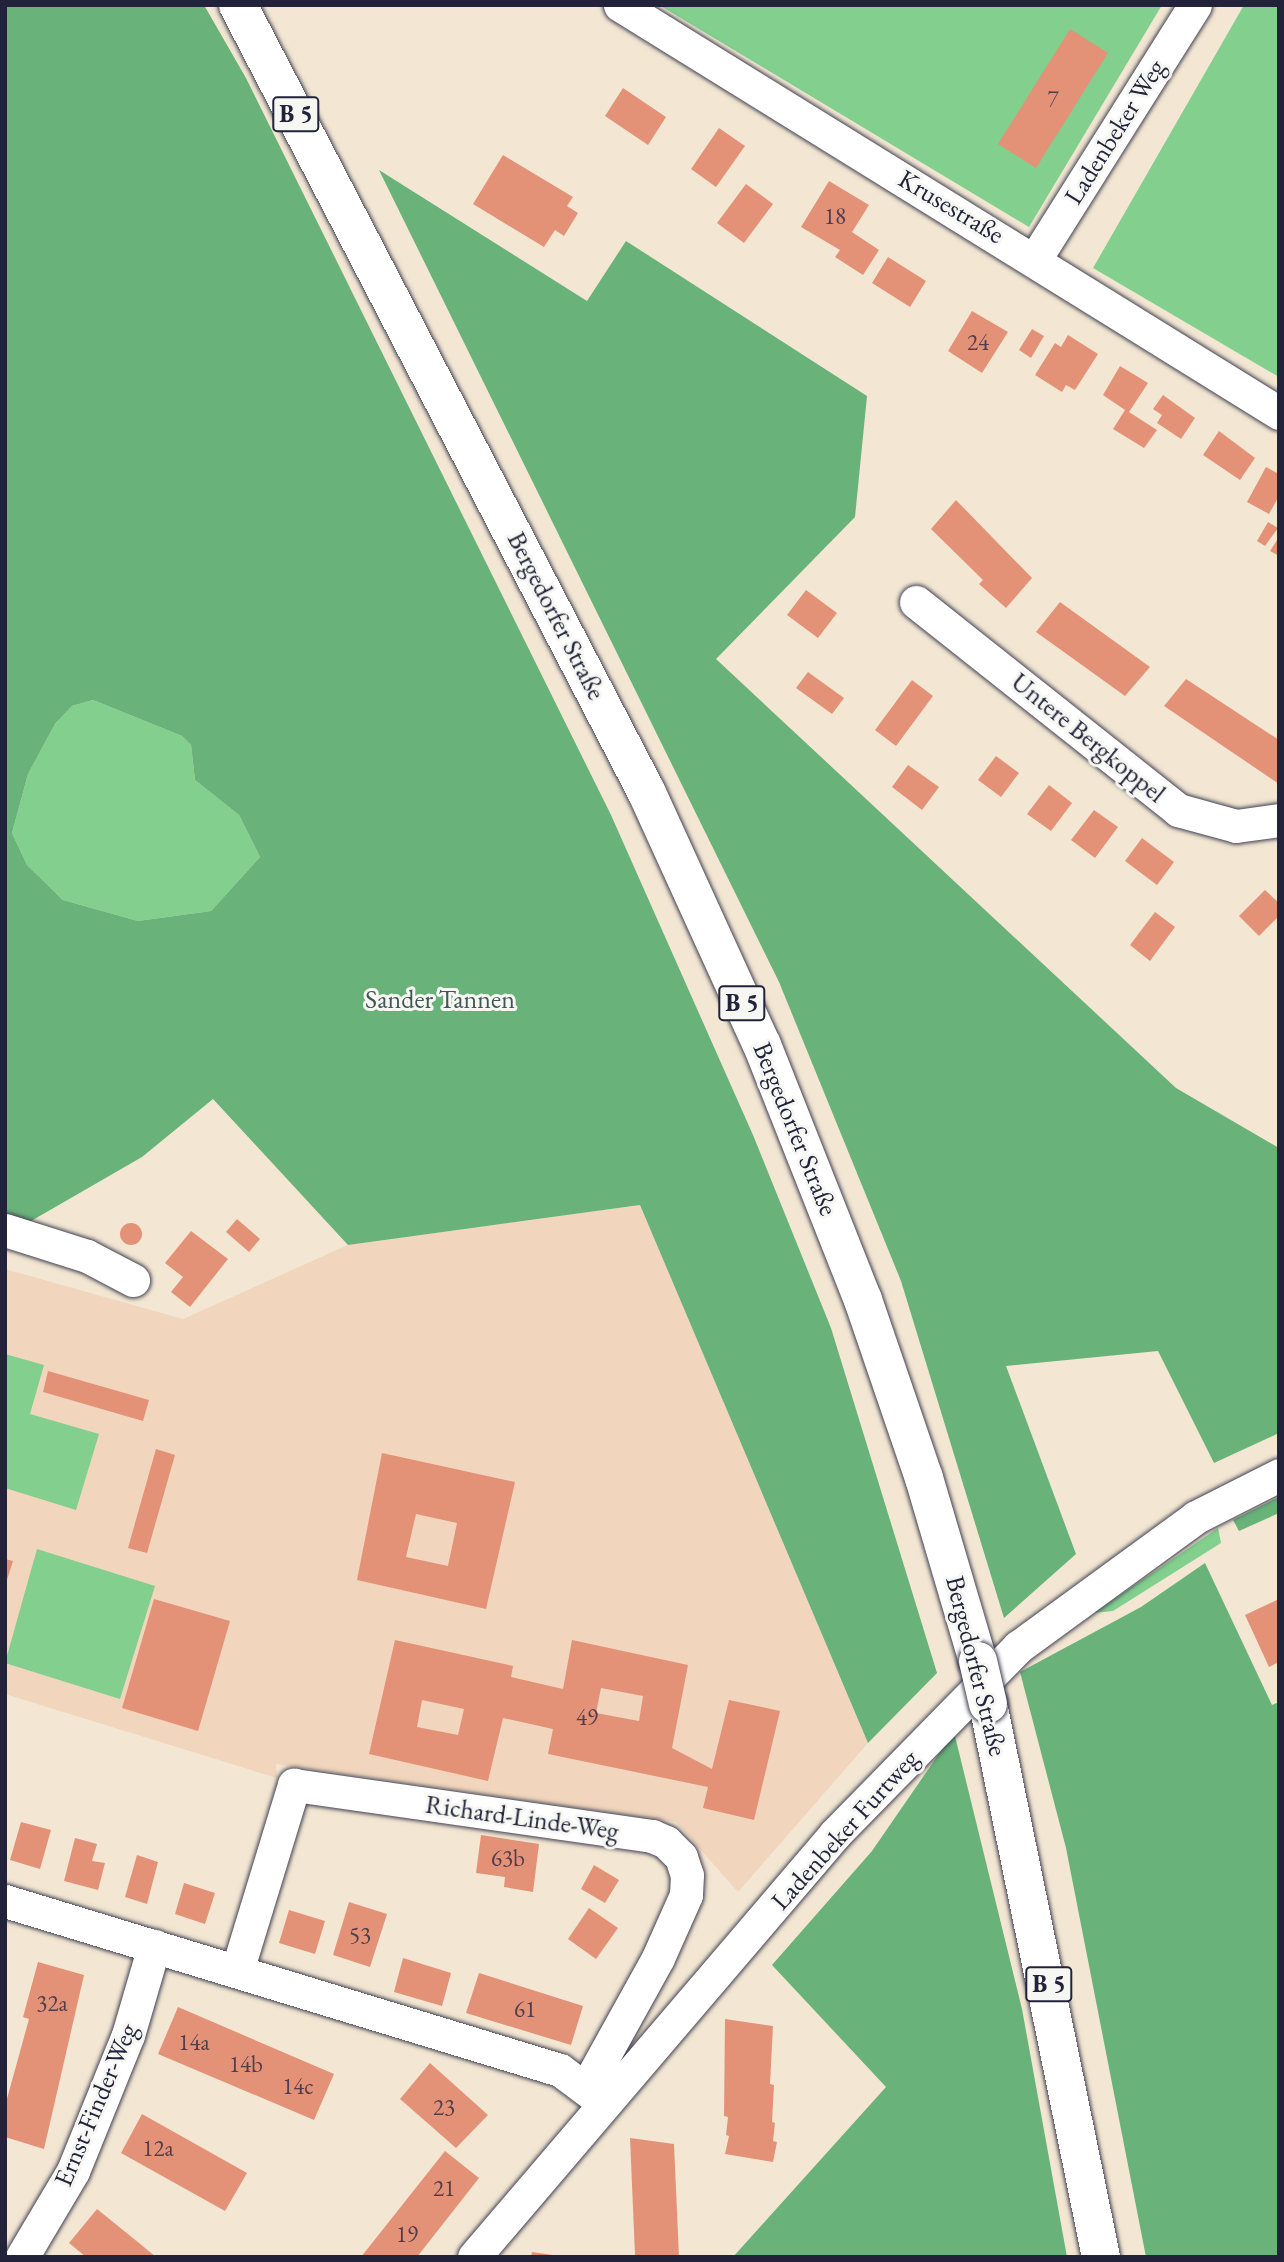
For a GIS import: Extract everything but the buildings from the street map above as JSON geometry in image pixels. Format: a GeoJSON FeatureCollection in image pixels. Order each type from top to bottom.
{"type":"FeatureCollection","features":[{"type":"Feature","properties":{"kind":"main road","name":"Bergedorfer Straße"},"geometry":{"type":"LineString","coordinates":[[238,5],[646,792],[762,1045],[863,1300],[924,1478],[975,1690],[1101,2257]]}},
{"type":"Feature","properties":{"kind":"street","name":"Krusestraße"},"geometry":{"type":"LineString","coordinates":[[620,5],[1035,259],[1279,413]]}},
{"type":"Feature","properties":{"kind":"street","name":"Ladenbeker Weg"},"geometry":{"type":"LineString","coordinates":[[1035,259],[1195,5]]}},
{"type":"Feature","properties":{"kind":"street","name":"Untere Bergkoppel"},"geometry":{"type":"LineString","coordinates":[[916,602],[1178,810],[1236,826],[1279,820]]}},
{"type":"Feature","properties":{"kind":"street"},"geometry":{"type":"LineString","coordinates":[[5,1230],[87,1256],[133,1280]]}},
{"type":"Feature","properties":{"kind":"street","name":"Ladenbeker Furtweg"},"geometry":{"type":"LineString","coordinates":[[474,2257],[596,2095],[835,1834],[1018,1647],[1196,1517],[1279,1475]]}},
{"type":"Feature","properties":{"kind":"street","name":"Richard-Linde-Weg"},"geometry":{"type":"LineString","coordinates":[[237,1971],[294,1786],[652,1836],[666,1842],[681,1857],[687,1875],[686,1895],[596,2095]]}},
{"type":"Feature","properties":{"kind":"street"},"geometry":{"type":"LineString","coordinates":[[5,1901],[560,2070],[596,2095]]}},
{"type":"Feature","properties":{"kind":"street","name":"Ernst-Finder-Weg"},"geometry":{"type":"LineString","coordinates":[[22,2257],[73,2171],[128,2035],[154,1946]]}},
{"type":"Feature","properties":{"kind":"shaded area"},"geometry":{"type":"Polygon","coordinates":[[[640,1205],[868,1743],[738,1892],[676,1822],[276,1764],[277,1778],[5,1694],[5,1269],[183,1319],[348,1245],[640,1205]]]}},
{"type":"Feature","properties":{"kind":"green space","name":"Sander Tannen"},"geometry":{"type":"Polygon","coordinates":[[[5,5],[204,5],[246,78],[611,815],[753,1135],[831,1328],[937,1673],[868,1743],[640,1205],[348,1245],[213,1099],[142,1157],[5,1236],[5,5]],[[93,700],[72,706],[55,724],[28,774],[12,833],[27,865],[63,900],[138,921],[211,911],[260,857],[239,815],[195,780],[191,745],[182,736],[93,700]]]}},
{"type":"Feature","properties":{"kind":"green space"},"geometry":{"type":"Polygon","coordinates":[[[659,5],[1162,5],[1029,227],[659,5]]]}},
{"type":"Feature","properties":{"kind":"green space"},"geometry":{"type":"Polygon","coordinates":[[[1244,5],[1279,5],[1279,377],[1093,268],[1244,5]]]}},
{"type":"Feature","properties":{"kind":"green space"},"geometry":{"type":"Polygon","coordinates":[[[379,170],[587,301],[626,241],[867,396],[855,517],[716,659],[1176,1088],[1279,1148],[1279,1433],[1214,1463],[1158,1351],[1006,1366],[1076,1554],[1004,1618],[901,1281],[779,982],[379,170]]]}},
{"type":"Feature","properties":{"kind":"green space"},"geometry":{"type":"Polygon","coordinates":[[[93,700],[182,736],[191,745],[195,780],[239,815],[260,857],[211,911],[138,921],[63,900],[27,865],[12,833],[28,774],[55,724],[72,706],[93,700]]]}},
{"type":"Feature","properties":{"kind":"green space"},"geometry":{"type":"Polygon","coordinates":[[[5,1354],[44,1365],[30,1414],[99,1434],[76,1510],[5,1488],[5,1354]]]}},
{"type":"Feature","properties":{"kind":"green space"},"geometry":{"type":"Polygon","coordinates":[[[1279,1497],[1279,1513],[1239,1531],[1233,1520],[1279,1497]]]}},
{"type":"Feature","properties":{"kind":"green space"},"geometry":{"type":"Polygon","coordinates":[[[1218,1528],[1221,1543],[1113,1611],[1094,1613],[1218,1528]]]}},
{"type":"Feature","properties":{"kind":"green space"},"geometry":{"type":"Polygon","coordinates":[[[37,1549],[155,1586],[120,1699],[5,1663],[37,1549]]]}},
{"type":"Feature","properties":{"kind":"green space"},"geometry":{"type":"Polygon","coordinates":[[[1205,1563],[1272,1705],[1279,1702],[1279,2257],[1146,2257],[1066,1848],[1020,1672],[1141,1607],[1205,1563]]]}},
{"type":"Feature","properties":{"kind":"green space"},"geometry":{"type":"Polygon","coordinates":[[[954,1732],[1022,2009],[1067,2257],[733,2257],[886,2087],[772,1965],[872,1851],[954,1732]]]}}]}
